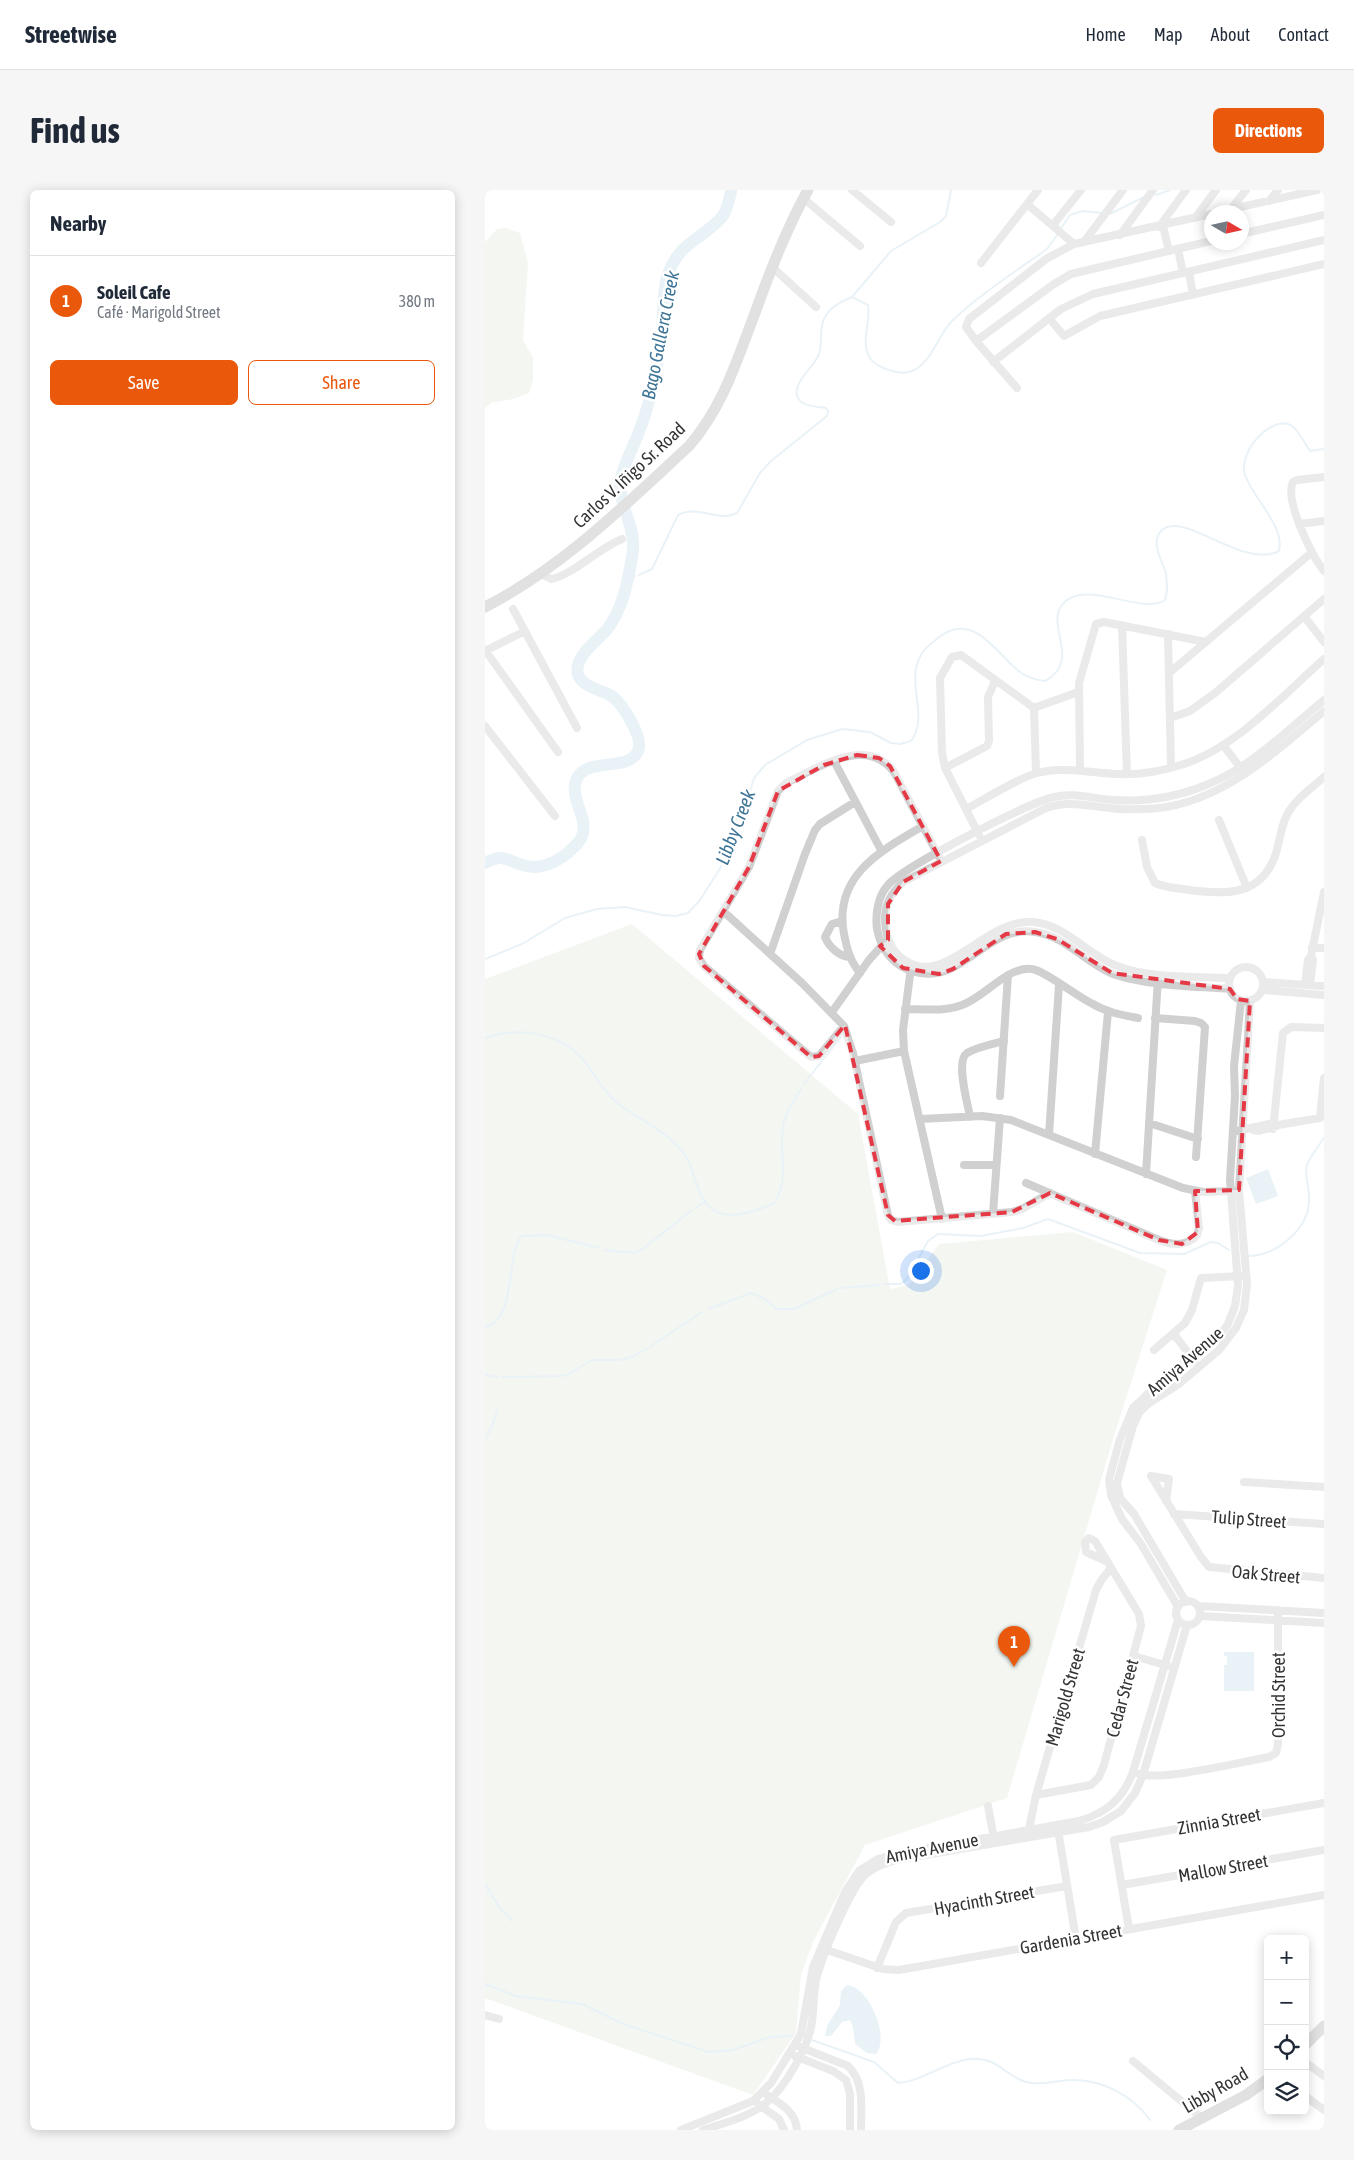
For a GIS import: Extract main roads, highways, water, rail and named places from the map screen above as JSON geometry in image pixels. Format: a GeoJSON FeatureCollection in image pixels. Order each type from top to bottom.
{"type":"FeatureCollection","features":[{"type":"Feature","properties":{"kind":"main road","name":"Carlos V. Iñigo Sr. Road"},"geometry":{"type":"LineString","coordinates":[[485,607],[541,574],[576,549],[689,446],[711,418],[728,384],[783,239],[806,194]]}},
{"type":"Feature","properties":{"kind":"main road"},"geometry":{"type":"LineString","coordinates":[[1309,2041],[1324,2026]]}},
{"type":"Feature","properties":{"kind":"main road","name":"Libby Road"},"geometry":{"type":"LineString","coordinates":[[1179,2130],[1246,2095],[1264,2082]]}},
{"type":"Feature","properties":{"kind":"water"},"geometry":{"type":"Polygon","coordinates":[[[1268,1169],[1278,1196],[1256,1204],[1246,1178],[1268,1169]]]}},
{"type":"Feature","properties":{"kind":"water"},"geometry":{"type":"Polygon","coordinates":[[[1224,1652],[1254,1652],[1254,1691],[1224,1691],[1224,1665],[1227,1665],[1227,1656],[1224,1656],[1224,1652]]]}},
{"type":"Feature","properties":{"kind":"water"},"geometry":{"type":"Polygon","coordinates":[[[847,1985],[863,1994],[875,2014],[881,2037],[880,2047],[876,2054],[867,2053],[855,2044],[853,2027],[850,2020],[842,2022],[831,2036],[825,2036],[827,2026],[840,2005],[841,1991],[847,1985]]]}},
{"type":"Feature","properties":{"kind":"waterway"},"geometry":{"type":"LineString","coordinates":[[852,297],[891,251],[940,222],[946,216],[951,190]]}},
{"type":"Feature","properties":{"kind":"waterway"},"geometry":{"type":"LineString","coordinates":[[1156,195],[1170,190]]}},
{"type":"Feature","properties":{"kind":"waterway","name":"Bago Gallera Creek"},"geometry":{"type":"LineString","coordinates":[[485,863],[502,858],[526,866],[539,867],[563,856],[579,842],[584,829],[575,795],[575,783],[578,777],[588,768],[628,761],[638,751],[638,738],[622,707],[613,697],[584,682],[580,678],[578,665],[583,655],[608,628],[618,612],[627,585],[633,538],[623,503],[620,484],[625,465],[643,422],[656,371],[668,274],[673,263],[685,247],[722,217],[727,209],[731,192]]}},
{"type":"Feature","properties":{"kind":"waterway"},"geometry":{"type":"LineString","coordinates":[[1110,214],[1144,197]]}},
{"type":"Feature","properties":{"kind":"waterway"},"geometry":{"type":"LineString","coordinates":[[1062,227],[1070,215],[1083,211],[1103,213]]}},
{"type":"Feature","properties":{"kind":"waterway"},"geometry":{"type":"LineString","coordinates":[[639,575],[652,569],[678,515],[693,511],[723,516],[737,513],[760,473],[771,461],[827,416],[828,411],[826,408],[810,406],[800,401],[797,388],[819,353],[823,322],[827,313],[833,307],[852,297],[868,305],[866,346],[870,358],[883,368],[895,372],[912,371],[919,367],[929,356],[952,321],[986,292],[1047,249],[1058,234]]}},
{"type":"Feature","properties":{"kind":"waterway","name":"Libby Creek"},"geometry":{"type":"LineString","coordinates":[[485,959],[522,944],[565,918],[597,909],[625,907],[676,916],[688,913],[700,900],[721,867],[734,823],[746,805],[754,778],[765,765],[807,740],[842,729],[870,732],[891,743],[900,744],[911,741],[917,730],[915,678],[917,665],[922,653],[933,642],[952,630],[972,631],[989,642],[1023,674],[1045,681],[1056,672],[1061,662],[1062,651],[1057,618],[1060,609],[1067,600],[1077,595],[1103,596],[1143,604],[1155,604],[1165,600],[1167,590],[1166,574],[1157,546],[1158,535],[1162,530],[1172,526],[1185,528],[1249,553],[1265,555],[1279,551],[1280,542],[1273,522],[1245,475],[1246,456],[1258,437],[1276,425],[1284,423],[1295,428],[1310,451],[1324,449]]}},
{"type":"Feature","properties":{"kind":"waterway","name":"Bago Gallera Creek"},"geometry":{"type":"LineString","coordinates":[[627,578],[635,576]]}},
{"type":"Feature","properties":{"kind":"waterway"},"geometry":{"type":"LineString","coordinates":[[485,1038],[521,1032],[546,1036],[558,1041],[578,1054],[610,1097],[676,1144],[691,1166],[706,1204],[719,1213],[726,1215],[743,1214],[774,1203]]}},
{"type":"Feature","properties":{"kind":"waterway"},"geometry":{"type":"LineString","coordinates":[[803,1085],[841,1037]]}},
{"type":"Feature","properties":{"kind":"waterway"},"geometry":{"type":"LineString","coordinates":[[776,1200],[780,1192],[783,1174],[782,1136],[784,1122],[790,1107],[801,1089]]}},
{"type":"Feature","properties":{"kind":"waterway"},"geometry":{"type":"LineString","coordinates":[[1249,1256],[1270,1251],[1280,1245],[1304,1221],[1308,1211],[1309,1200],[1307,1165],[1324,1138]]}},
{"type":"Feature","properties":{"kind":"waterway"},"geometry":{"type":"LineString","coordinates":[[695,1208],[705,1202]]}},
{"type":"Feature","properties":{"kind":"waterway"},"geometry":{"type":"LineString","coordinates":[[605,1250],[635,1253],[692,1210]]}},
{"type":"Feature","properties":{"kind":"waterway"},"geometry":{"type":"LineString","coordinates":[[885,1284],[900,1284],[907,1279],[928,1241],[938,1234],[981,1236],[1023,1228],[1048,1219],[1140,1253],[1184,1254],[1211,1242],[1218,1243],[1229,1250]]}},
{"type":"Feature","properties":{"kind":"waterway"},"geometry":{"type":"LineString","coordinates":[[485,1327],[495,1321],[502,1312],[507,1299],[517,1244],[522,1236],[547,1235],[599,1248]]}},
{"type":"Feature","properties":{"kind":"waterway"},"geometry":{"type":"LineString","coordinates":[[840,1288],[880,1285]]}},
{"type":"Feature","properties":{"kind":"waterway"},"geometry":{"type":"LineString","coordinates":[[709,1309],[751,1293],[763,1298],[777,1309],[794,1309],[837,1289]]}},
{"type":"Feature","properties":{"kind":"waterway"},"geometry":{"type":"LineString","coordinates":[[651,1346],[702,1312]]}},
{"type":"Feature","properties":{"kind":"waterway"},"geometry":{"type":"LineString","coordinates":[[502,1377],[567,1375],[592,1360],[620,1360],[634,1356],[648,1348]]}},
{"type":"Feature","properties":{"kind":"waterway"},"geometry":{"type":"LineString","coordinates":[[485,1375],[497,1377]]}},
{"type":"Feature","properties":{"kind":"waterway"},"geometry":{"type":"LineString","coordinates":[[485,1440],[497,1410]]}},
{"type":"Feature","properties":{"kind":"waterway"},"geometry":{"type":"LineString","coordinates":[[485,1884],[500,1908],[512,1921]]}},
{"type":"Feature","properties":{"kind":"waterway"},"geometry":{"type":"LineString","coordinates":[[485,1984],[516,1996],[582,2004],[623,2024],[709,2052],[733,2050],[770,2037],[793,2036]]}},
{"type":"Feature","properties":{"kind":"waterway"},"geometry":{"type":"LineString","coordinates":[[812,2040],[874,2062],[898,2083],[917,2079],[951,2064],[970,2059],[987,2060],[1018,2079],[1031,2083],[1071,2080],[1094,2082],[1116,2091],[1135,2103],[1150,2120]]}},
{"type":"Feature","properties":{"kind":"place","name":"Soleil Cafe"},"geometry":{"type":"Point","coordinates":[1014,1667]}}]}
